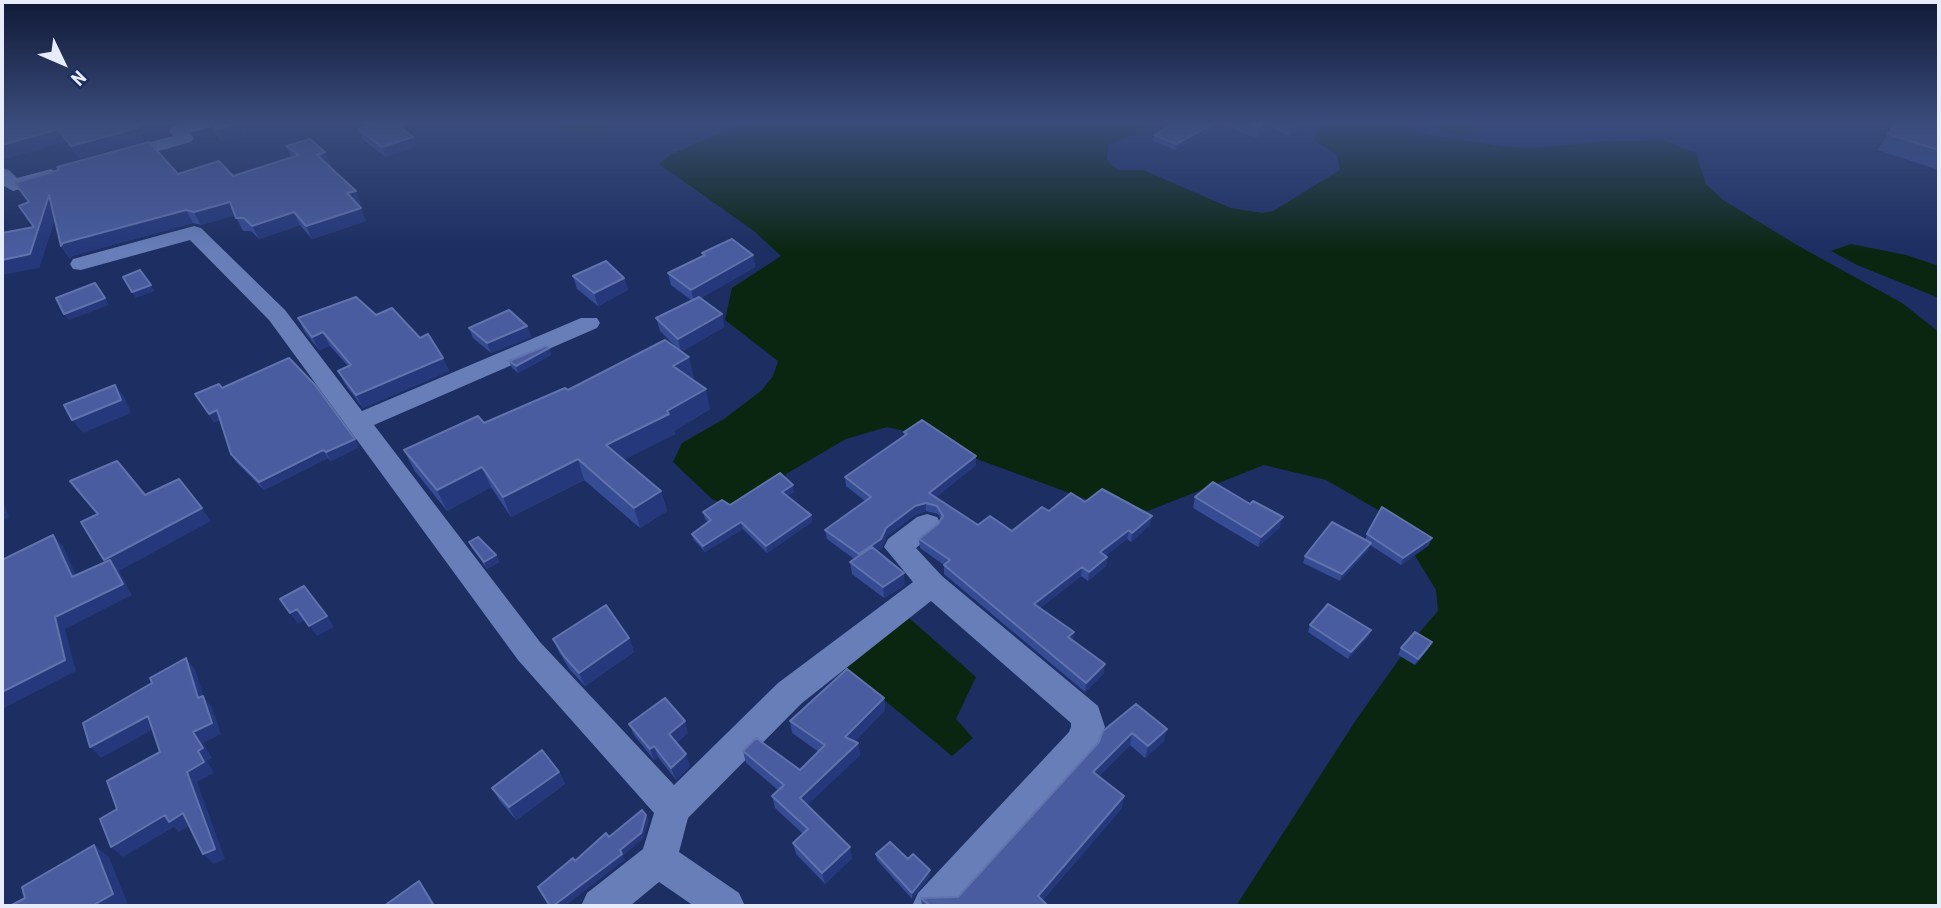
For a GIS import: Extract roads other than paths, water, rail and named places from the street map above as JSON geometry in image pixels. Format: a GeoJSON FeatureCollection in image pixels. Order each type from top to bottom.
{"type":"FeatureCollection","features":[{"type":"Feature","properties":{"kind":"street"},"geometry":{"type":"LineString","coordinates":[[2,174],[13,186],[66,171]]}},
{"type":"Feature","properties":{"kind":"street"},"geometry":{"type":"LineString","coordinates":[[81,264],[194,232],[277,315],[528,651],[673,809]]}},
{"type":"Feature","properties":{"kind":"street"},"geometry":{"type":"LineString","coordinates":[[359,422],[589,323]]}},
{"type":"Feature","properties":{"kind":"street"},"geometry":{"type":"LineString","coordinates":[[928,524],[898,547],[932,584],[1086,716],[1088,727],[1083,741],[931,906]]}},
{"type":"Feature","properties":{"kind":"street"},"geometry":{"type":"LineString","coordinates":[[600,906],[658,860],[673,809],[790,694],[932,584]]}},
{"type":"Feature","properties":{"kind":"street"},"geometry":{"type":"LineString","coordinates":[[658,860],[726,906]]}}]}
